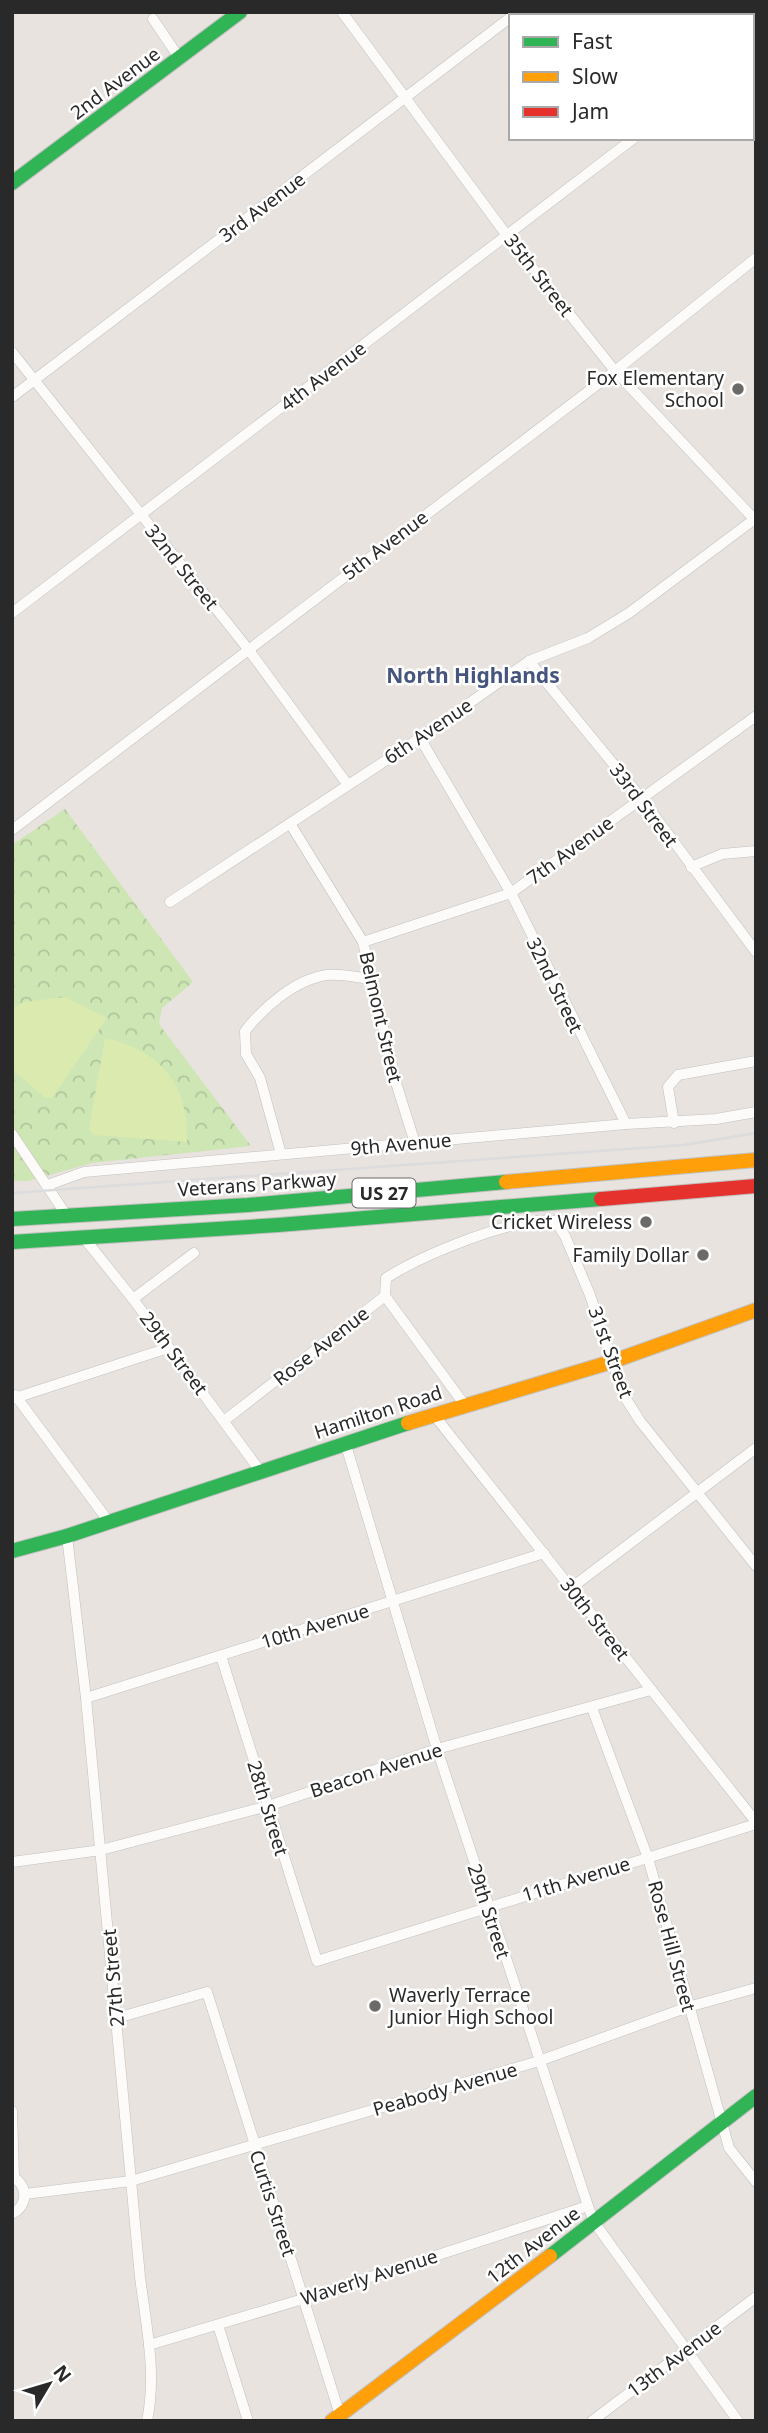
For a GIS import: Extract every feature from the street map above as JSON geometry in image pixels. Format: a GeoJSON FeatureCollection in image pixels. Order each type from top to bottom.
{"type":"FeatureCollection","features":[{"type":"Feature","properties":{"kind":"main road","name":"2nd Avenue"},"geometry":{"type":"LineString","coordinates":[[12,183],[240,12]]}},
{"type":"Feature","properties":{"kind":"main road","name":"Veterans Parkway"},"geometry":{"type":"LineString","coordinates":[[12,1219],[286,1202],[756,1160]]}},
{"type":"Feature","properties":{"kind":"main road","name":"US 27"},"geometry":{"type":"LineString","coordinates":[[12,1242],[756,1186]]}},
{"type":"Feature","properties":{"kind":"main road","name":"Hamilton Road"},"geometry":{"type":"LineString","coordinates":[[12,1551],[67,1536],[464,1404],[611,1362],[756,1310]]}},
{"type":"Feature","properties":{"kind":"main road","name":"12th Avenue"},"geometry":{"type":"LineString","coordinates":[[336,2418],[756,2096]]}},
{"type":"Feature","properties":{"kind":"street","name":"35th Street"},"geometry":{"type":"LineString","coordinates":[[342,12],[508,237],[615,371],[755,519]]}},
{"type":"Feature","properties":{"kind":"street"},"geometry":{"type":"LineString","coordinates":[[153,19],[180,59]]}},
{"type":"Feature","properties":{"kind":"street","name":"3rd Avenue"},"geometry":{"type":"LineString","coordinates":[[12,397],[509,19]]}},
{"type":"Feature","properties":{"kind":"street","name":"4th Avenue"},"geometry":{"type":"LineString","coordinates":[[12,613],[508,237],[631,140]]}},
{"type":"Feature","properties":{"kind":"street","name":"5th Avenue"},"geometry":{"type":"LineString","coordinates":[[12,830],[615,371],[756,258]]}},
{"type":"Feature","properties":{"kind":"street","name":"32nd Street"},"geometry":{"type":"LineString","coordinates":[[12,352],[248,649],[348,785]]}},
{"type":"Feature","properties":{"kind":"street","name":"6th Avenue"},"geometry":{"type":"LineString","coordinates":[[170,902],[291,825],[529,661],[588,638],[629,613],[755,519]]}},
{"type":"Feature","properties":{"kind":"street","name":"33rd Street"},"geometry":{"type":"LineString","coordinates":[[529,661],[642,799],[756,952]]}},
{"type":"Feature","properties":{"kind":"street","name":"7th Avenue"},"geometry":{"type":"LineString","coordinates":[[363,942],[511,893],[756,716]]}},
{"type":"Feature","properties":{"kind":"street","name":"32nd Street"},"geometry":{"type":"LineString","coordinates":[[420,738],[511,893],[626,1124]]}},
{"type":"Feature","properties":{"kind":"street","name":"Belmont Street"},"geometry":{"type":"LineString","coordinates":[[291,825],[363,942],[397,1086],[415,1143]]}},
{"type":"Feature","properties":{"kind":"street"},"geometry":{"type":"LineString","coordinates":[[691,867],[722,855],[756,851]]}},
{"type":"Feature","properties":{"kind":"street"},"geometry":{"type":"LineString","coordinates":[[281,1154],[260,1078],[246,1054],[245,1031],[261,1012],[302,983],[328,975],[372,979]]}},
{"type":"Feature","properties":{"kind":"street"},"geometry":{"type":"LineString","coordinates":[[674,1123],[668,1087],[678,1074],[756,1061]]}},
{"type":"Feature","properties":{"kind":"street","name":"9th Avenue"},"geometry":{"type":"LineString","coordinates":[[48,1185],[84,1172],[626,1124],[674,1123],[756,1112]]}},
{"type":"Feature","properties":{"kind":"street"},"geometry":{"type":"LineString","coordinates":[[12,1134],[67,1216]]}},
{"type":"Feature","properties":{"kind":"street","name":"31st Street"},"geometry":{"type":"LineString","coordinates":[[482,1235],[541,1220],[555,1222],[565,1236],[590,1295],[623,1394],[640,1421],[756,1566]]}},
{"type":"Feature","properties":{"kind":"street","name":"Rose Avenue"},"geometry":{"type":"LineString","coordinates":[[225,1420],[385,1296],[386,1278],[482,1235]]}},
{"type":"Feature","properties":{"kind":"street","name":"29th Street"},"geometry":{"type":"LineString","coordinates":[[84,1238],[225,1420],[261,1472]]}},
{"type":"Feature","properties":{"kind":"street"},"geometry":{"type":"LineString","coordinates":[[133,1299],[194,1253]]}},
{"type":"Feature","properties":{"kind":"street"},"geometry":{"type":"LineString","coordinates":[[385,1296],[464,1404]]}},
{"type":"Feature","properties":{"kind":"street"},"geometry":{"type":"LineString","coordinates":[[109,1522],[14,1396],[169,1348]]}},
{"type":"Feature","properties":{"kind":"street","name":"30th Street"},"geometry":{"type":"LineString","coordinates":[[435,1415],[756,1823]]}},
{"type":"Feature","properties":{"kind":"street","name":"29th Street"},"geometry":{"type":"LineString","coordinates":[[345,1442],[487,1906],[594,2222],[685,2352],[738,2421]]}},
{"type":"Feature","properties":{"kind":"street"},"geometry":{"type":"LineString","coordinates":[[571,1588],[756,1448]]}},
{"type":"Feature","properties":{"kind":"street","name":"27th Street"},"geometry":{"type":"LineString","coordinates":[[67,1536],[86,1698],[149,2345],[152,2382],[147,2421]]}},
{"type":"Feature","properties":{"kind":"street","name":"10th Avenue"},"geometry":{"type":"LineString","coordinates":[[86,1698],[544,1553]]}},
{"type":"Feature","properties":{"kind":"street","name":"28th Street"},"geometry":{"type":"LineString","coordinates":[[221,1656],[317,1961]]}},
{"type":"Feature","properties":{"kind":"street","name":"Beacon Avenue"},"geometry":{"type":"LineString","coordinates":[[12,1862],[101,1850],[268,1806],[437,1749],[651,1690]]}},
{"type":"Feature","properties":{"kind":"street","name":"Rose Hill Street"},"geometry":{"type":"LineString","coordinates":[[592,1708],[648,1858],[729,2147],[756,2182]]}},
{"type":"Feature","properties":{"kind":"street","name":"11th Avenue"},"geometry":{"type":"LineString","coordinates":[[317,1961],[756,1823]]}},
{"type":"Feature","properties":{"kind":"street","name":"Peabody Avenue"},"geometry":{"type":"LineString","coordinates":[[25,2194],[131,2181],[539,2061],[688,2007],[756,1988]]}},
{"type":"Feature","properties":{"kind":"street","name":"Curtis Street"},"geometry":{"type":"LineString","coordinates":[[117,2018],[207,1992],[303,2299],[336,2418]]}},
{"type":"Feature","properties":{"kind":"street"},"geometry":{"type":"LineString","coordinates":[[12,2111],[13,2177],[25,2194],[22,2207],[12,2214]]}},
{"type":"Feature","properties":{"kind":"street","name":"Waverly Avenue"},"geometry":{"type":"LineString","coordinates":[[149,2345],[303,2299],[588,2206]]}},
{"type":"Feature","properties":{"kind":"street","name":"13th Avenue"},"geometry":{"type":"LineString","coordinates":[[592,2421],[756,2297]]}},
{"type":"Feature","properties":{"kind":"street"},"geometry":{"type":"LineString","coordinates":[[218,2325],[248,2421]]}},
{"type":"Feature","properties":{"kind":"green space"},"geometry":{"type":"Polygon","coordinates":[[[65,809],[193,982],[162,1008],[159,1024],[251,1146],[92,1163],[28,1181],[12,1181],[12,845],[65,809]]]}},
{"type":"Feature","properties":{"kind":"green space"},"geometry":{"type":"Polygon","coordinates":[[[65,997],[107,1018],[52,1098],[45,1098],[12,1069],[12,1008],[25,1002],[65,997]]]}},
{"type":"Feature","properties":{"kind":"green space"},"geometry":{"type":"Polygon","coordinates":[[[105,1038],[142,1052],[168,1073],[183,1103],[187,1142],[93,1135],[89,1129],[105,1038]]]}},
{"type":"Feature","properties":{"kind":"railway"},"geometry":{"type":"LineString","coordinates":[[12,1193],[684,1145],[756,1133]]}},
{"type":"Feature","properties":{"kind":"traffic: fast"},"geometry":{"type":"LineString","coordinates":[[12,183],[240,12]]}},
{"type":"Feature","properties":{"kind":"traffic: fast"},"geometry":{"type":"LineString","coordinates":[[12,1219],[248,1205],[506,1182]]}},
{"type":"Feature","properties":{"kind":"traffic: fast"},"geometry":{"type":"LineString","coordinates":[[12,1242],[278,1225],[601,1199]]}},
{"type":"Feature","properties":{"kind":"traffic: fast"},"geometry":{"type":"LineString","coordinates":[[12,1551],[67,1536],[408,1423]]}},
{"type":"Feature","properties":{"kind":"traffic: fast"},"geometry":{"type":"LineString","coordinates":[[550,2256],[756,2096]]}},
{"type":"Feature","properties":{"kind":"traffic: slow"},"geometry":{"type":"LineString","coordinates":[[506,1182],[756,1160]]}},
{"type":"Feature","properties":{"kind":"traffic: slow"},"geometry":{"type":"LineString","coordinates":[[408,1423],[611,1362],[756,1310]]}},
{"type":"Feature","properties":{"kind":"traffic: slow"},"geometry":{"type":"LineString","coordinates":[[332,2421],[550,2256]]}},
{"type":"Feature","properties":{"kind":"traffic: jam"},"geometry":{"type":"LineString","coordinates":[[601,1199],[756,1186]]}},
{"type":"Feature","properties":{"kind":"place","name":"Fox Elementary School"},"geometry":{"type":"Point","coordinates":[738,389]}},
{"type":"Feature","properties":{"kind":"place","name":"Cricket Wireless"},"geometry":{"type":"Point","coordinates":[646,1222]}},
{"type":"Feature","properties":{"kind":"place","name":"Family Dollar"},"geometry":{"type":"Point","coordinates":[703,1255]}},
{"type":"Feature","properties":{"kind":"place","name":"Waverly Terrace Junior High School"},"geometry":{"type":"Point","coordinates":[375,2006]}},
{"type":"Feature","properties":{"kind":"district","name":"North Highlands"},"geometry":{"type":"Point","coordinates":[473,675]}}]}
